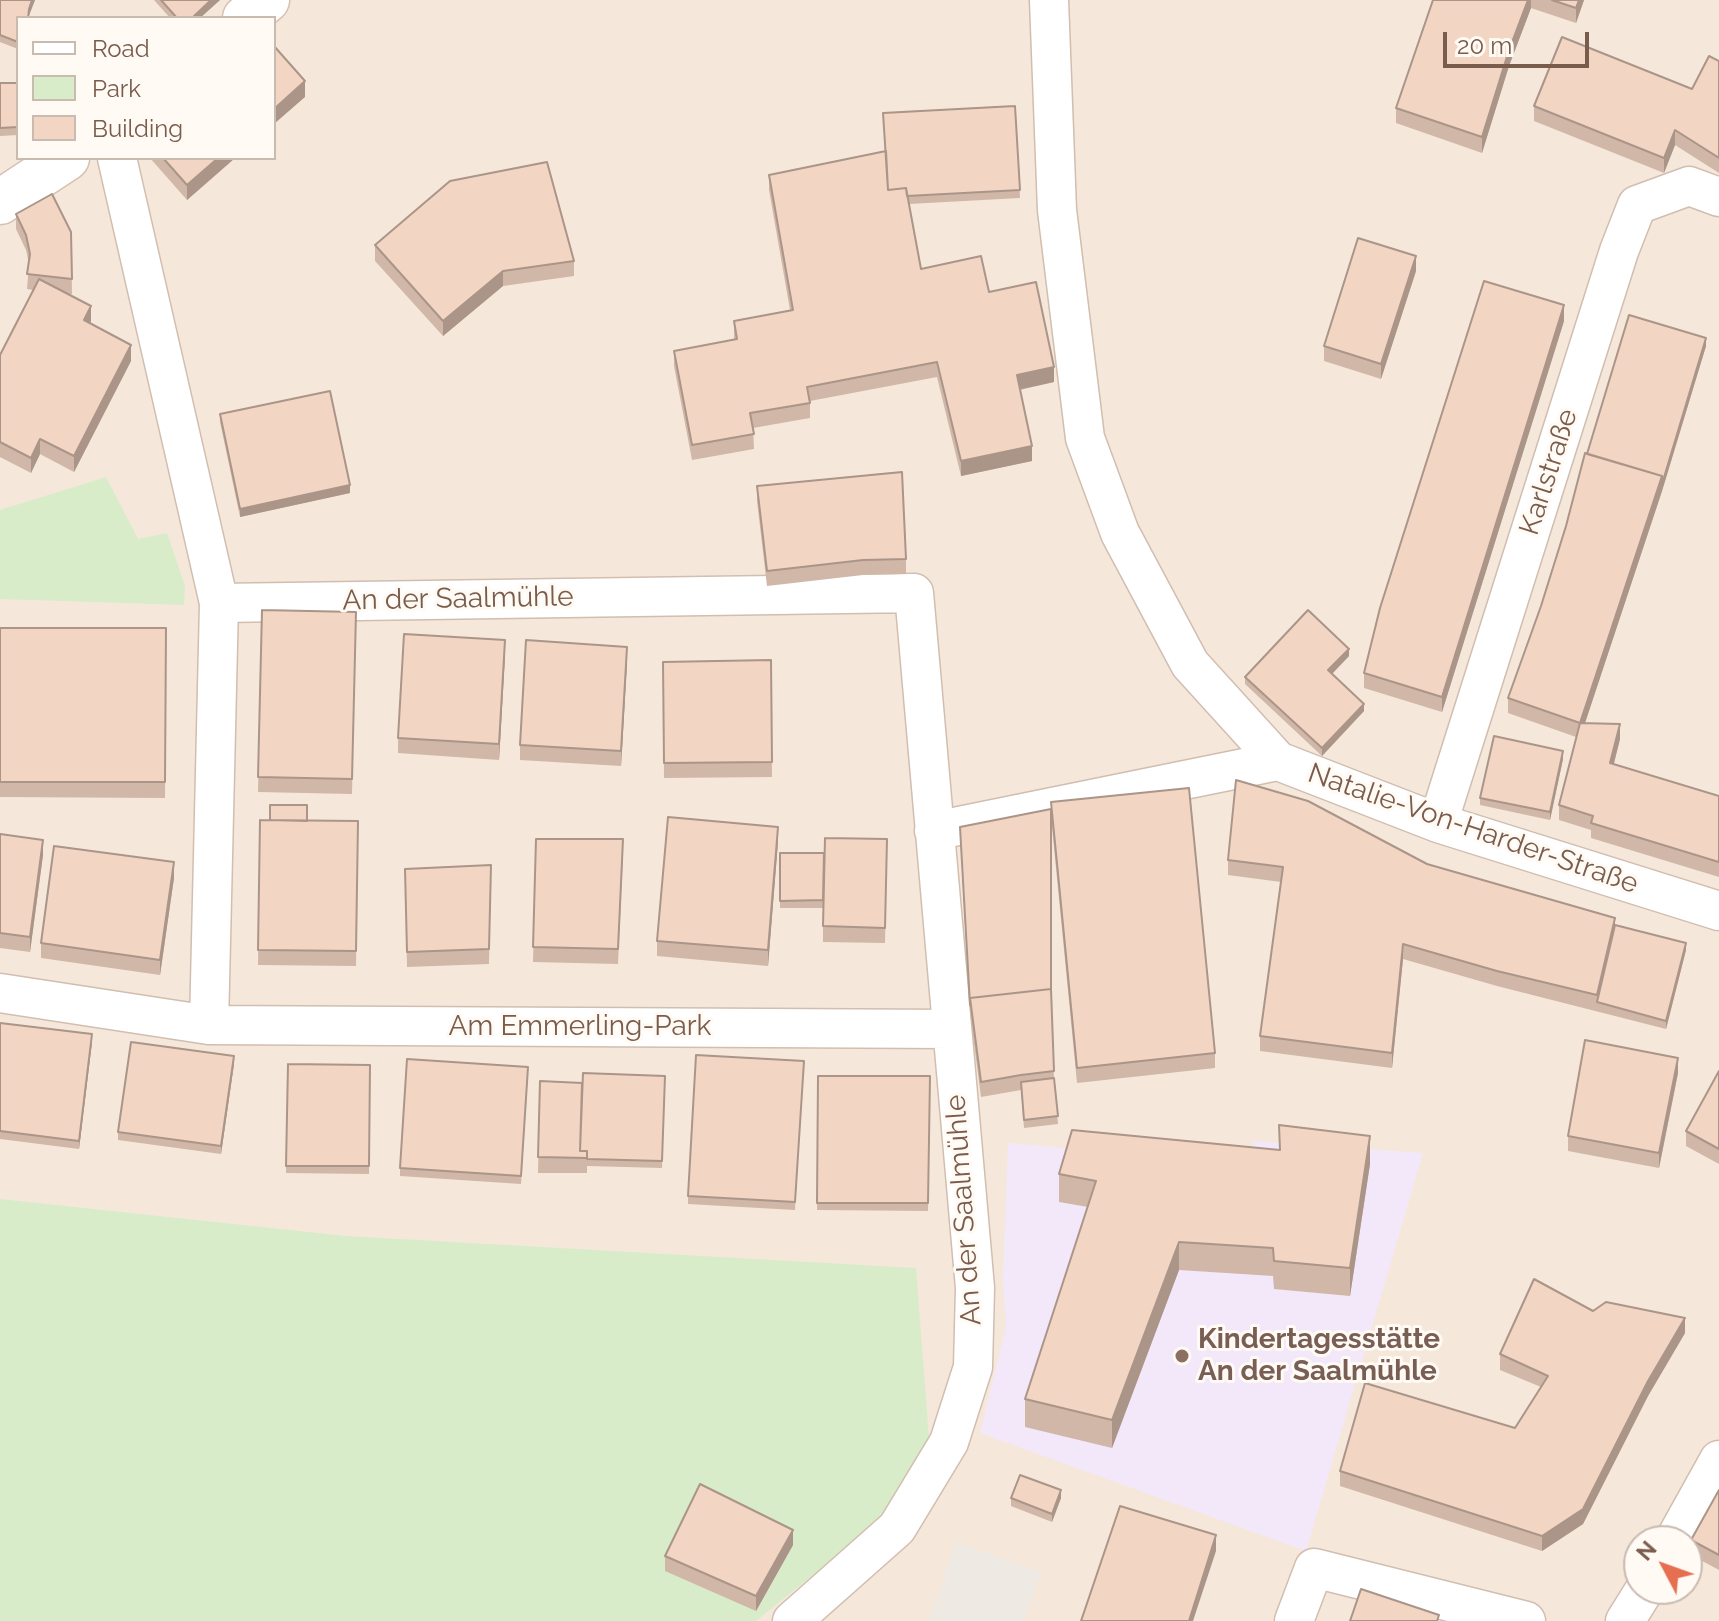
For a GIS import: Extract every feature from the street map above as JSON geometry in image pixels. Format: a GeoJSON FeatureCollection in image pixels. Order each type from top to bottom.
{"type":"FeatureCollection","features":[{"type":"Feature","properties":{"kind":"main road"},"geometry":{"type":"LineString","coordinates":[[247,16],[267,0]]}},
{"type":"Feature","properties":{"kind":"main road"},"geometry":{"type":"LineString","coordinates":[[0,202],[64,160]]}},
{"type":"Feature","properties":{"kind":"street","name":"Natalie-Von-Harder-Straße"},"geometry":{"type":"LineString","coordinates":[[1049,0],[1057,210],[1085,438],[1126,546],[1190,664],[1278,761],[1438,823],[1719,911]]}},
{"type":"Feature","properties":{"kind":"street"},"geometry":{"type":"LineString","coordinates":[[117,160],[219,603],[209,1025]]}},
{"type":"Feature","properties":{"kind":"street","name":"Karlstraße"},"geometry":{"type":"LineString","coordinates":[[1438,823],[1619,251],[1637,205],[1689,186],[1719,197]]}},
{"type":"Feature","properties":{"kind":"street","name":"An der Saalmühle"},"geometry":{"type":"LineString","coordinates":[[219,603],[914,593],[975,1288],[973,1367],[949,1442],[897,1528],[792,1621]]}},
{"type":"Feature","properties":{"kind":"street"},"geometry":{"type":"LineString","coordinates":[[934,831],[1278,761]]}},
{"type":"Feature","properties":{"kind":"street","name":"Am Emmerling-Park"},"geometry":{"type":"LineString","coordinates":[[0,993],[209,1025],[951,1029]]}},
{"type":"Feature","properties":{"kind":"street"},"geometry":{"type":"LineString","coordinates":[[1683,1525],[1719,1460]]}},
{"type":"Feature","properties":{"kind":"street"},"geometry":{"type":"LineString","coordinates":[[1294,1621],[1314,1568],[1526,1621]]}},
{"type":"Feature","properties":{"kind":"shaded area"},"geometry":{"type":"Polygon","coordinates":[[[0,0],[1719,0],[1719,1621],[0,1621],[0,0]]]}},
{"type":"Feature","properties":{"kind":"shaded area","name":"Kindertagesstätte An der Saalmühle"},"geometry":{"type":"Polygon","coordinates":[[[1253,1141],[1423,1153],[1306,1551],[980,1433],[1006,1328],[1003,1278],[1008,1143],[1252,1165],[1253,1141]]]}},
{"type":"Feature","properties":{"kind":"shaded area"},"geometry":{"type":"Polygon","coordinates":[[[956,1542],[1041,1572],[1024,1621],[929,1621],[956,1542]]]}},
{"type":"Feature","properties":{"kind":"green space"},"geometry":{"type":"Polygon","coordinates":[[[106,477],[138,539],[167,533],[185,586],[184,605],[0,599],[0,510],[106,477]]]}},
{"type":"Feature","properties":{"kind":"green space"},"geometry":{"type":"Polygon","coordinates":[[[0,1199],[346,1236],[916,1268],[932,1478],[756,1621],[0,1621],[0,1199]]]}},
{"type":"Feature","properties":{"kind":"building"},"geometry":{"type":"Polygon","coordinates":[[[0,0],[32,0],[28,16],[16,16],[16,41],[0,35],[0,0]]]}},
{"type":"Feature","properties":{"kind":"building"},"geometry":{"type":"Polygon","coordinates":[[[161,0],[211,0],[194,16],[175,16],[161,0]]]}},
{"type":"Feature","properties":{"kind":"building"},"geometry":{"type":"Polygon","coordinates":[[[1433,0],[1528,0],[1482,137],[1396,108],[1433,0]]]}},
{"type":"Feature","properties":{"kind":"building"},"geometry":{"type":"Polygon","coordinates":[[[1552,0],[1579,0],[1576,8],[1552,0]]]}},
{"type":"Feature","properties":{"kind":"building"},"geometry":{"type":"Polygon","coordinates":[[[1562,37],[1692,89],[1709,56],[1719,61],[1719,158],[1675,130],[1664,158],[1534,106],[1562,37]]]}},
{"type":"Feature","properties":{"kind":"building"},"geometry":{"type":"Polygon","coordinates":[[[276,48],[305,81],[276,107],[276,48]]]}},
{"type":"Feature","properties":{"kind":"building"},"geometry":{"type":"Polygon","coordinates":[[[0,83],[16,83],[16,127],[0,128],[0,83]]]}},
{"type":"Feature","properties":{"kind":"building"},"geometry":{"type":"Polygon","coordinates":[[[1015,106],[1020,190],[907,196],[906,188],[888,190],[883,113],[1015,106]]]}},
{"type":"Feature","properties":{"kind":"building"},"geometry":{"type":"Polygon","coordinates":[[[886,151],[888,190],[906,188],[921,269],[981,256],[989,292],[1036,282],[1054,367],[1017,375],[1032,446],[961,461],[937,362],[807,387],[810,403],[750,413],[754,434],[692,445],[674,351],[737,339],[734,321],[793,310],[769,175],[886,151]]]}},
{"type":"Feature","properties":{"kind":"building"},"geometry":{"type":"Polygon","coordinates":[[[165,160],[216,160],[187,185],[165,160]]]}},
{"type":"Feature","properties":{"kind":"building"},"geometry":{"type":"Polygon","coordinates":[[[547,162],[574,261],[503,271],[443,321],[375,245],[450,181],[547,162]]]}},
{"type":"Feature","properties":{"kind":"building"},"geometry":{"type":"Polygon","coordinates":[[[52,194],[71,232],[72,279],[27,274],[30,254],[26,235],[16,214],[52,194]]]}},
{"type":"Feature","properties":{"kind":"building"},"geometry":{"type":"Polygon","coordinates":[[[1358,238],[1416,256],[1381,364],[1324,346],[1358,238]]]}},
{"type":"Feature","properties":{"kind":"building"},"geometry":{"type":"Polygon","coordinates":[[[39,279],[91,306],[84,320],[131,345],[74,456],[40,439],[31,458],[0,442],[0,355],[39,279]]]}},
{"type":"Feature","properties":{"kind":"building"},"geometry":{"type":"Polygon","coordinates":[[[1484,281],[1564,305],[1442,697],[1364,673],[1380,608],[1484,281]]]}},
{"type":"Feature","properties":{"kind":"building"},"geometry":{"type":"Polygon","coordinates":[[[1629,315],[1706,338],[1662,484],[1662,476],[1587,454],[1629,315]]]}},
{"type":"Feature","properties":{"kind":"building"},"geometry":{"type":"Polygon","coordinates":[[[330,391],[350,485],[240,509],[220,414],[330,391]]]}},
{"type":"Feature","properties":{"kind":"building"},"geometry":{"type":"Polygon","coordinates":[[[1585,453],[1662,476],[1580,723],[1508,698],[1541,606],[1585,453]]]}},
{"type":"Feature","properties":{"kind":"building"},"geometry":{"type":"Polygon","coordinates":[[[902,472],[906,559],[863,560],[767,571],[757,486],[902,472]]]}},
{"type":"Feature","properties":{"kind":"building"},"geometry":{"type":"Polygon","coordinates":[[[262,610],[356,612],[352,779],[258,777],[262,610]]]}},
{"type":"Feature","properties":{"kind":"building"},"geometry":{"type":"Polygon","coordinates":[[[1308,610],[1349,649],[1328,670],[1364,704],[1322,748],[1245,677],[1308,610]]]}},
{"type":"Feature","properties":{"kind":"building"},"geometry":{"type":"Polygon","coordinates":[[[0,628],[166,628],[165,782],[0,782],[0,628]]]}},
{"type":"Feature","properties":{"kind":"building"},"geometry":{"type":"Polygon","coordinates":[[[404,634],[505,640],[499,744],[398,738],[404,634]]]}},
{"type":"Feature","properties":{"kind":"building"},"geometry":{"type":"Polygon","coordinates":[[[526,640],[627,647],[621,751],[520,745],[526,640]]]}},
{"type":"Feature","properties":{"kind":"building"},"geometry":{"type":"Polygon","coordinates":[[[771,660],[772,762],[664,763],[663,662],[771,660]]]}},
{"type":"Feature","properties":{"kind":"building"},"geometry":{"type":"Polygon","coordinates":[[[1580,723],[1620,724],[1610,763],[1719,796],[1719,862],[1591,823],[1593,816],[1559,805],[1580,723]]]}},
{"type":"Feature","properties":{"kind":"building"},"geometry":{"type":"Polygon","coordinates":[[[1494,736],[1563,751],[1550,812],[1480,798],[1494,736]]]}},
{"type":"Feature","properties":{"kind":"building"},"geometry":{"type":"Polygon","coordinates":[[[1236,780],[1308,801],[1427,864],[1615,918],[1597,995],[1403,944],[1392,1053],[1260,1036],[1283,867],[1228,860],[1236,780]]]}},
{"type":"Feature","properties":{"kind":"building"},"geometry":{"type":"Polygon","coordinates":[[[1189,788],[1215,1053],[1077,1068],[1051,802],[1189,788]]]}},
{"type":"Feature","properties":{"kind":"building"},"geometry":{"type":"Polygon","coordinates":[[[270,805],[307,805],[307,821],[270,820],[270,805]]]}},
{"type":"Feature","properties":{"kind":"building"},"geometry":{"type":"Polygon","coordinates":[[[1051,809],[1051,989],[970,998],[970,1005],[960,827],[1051,809]]]}},
{"type":"Feature","properties":{"kind":"building"},"geometry":{"type":"Polygon","coordinates":[[[668,817],[778,827],[768,950],[657,941],[668,817]]]}},
{"type":"Feature","properties":{"kind":"building"},"geometry":{"type":"Polygon","coordinates":[[[260,820],[358,821],[356,951],[258,950],[260,820]]]}},
{"type":"Feature","properties":{"kind":"building"},"geometry":{"type":"Polygon","coordinates":[[[0,834],[43,840],[30,937],[0,933],[0,834]]]}},
{"type":"Feature","properties":{"kind":"building"},"geometry":{"type":"Polygon","coordinates":[[[825,838],[887,839],[885,928],[823,926],[825,838]]]}},
{"type":"Feature","properties":{"kind":"building"},"geometry":{"type":"Polygon","coordinates":[[[536,839],[623,839],[618,949],[533,947],[536,839]]]}},
{"type":"Feature","properties":{"kind":"building"},"geometry":{"type":"Polygon","coordinates":[[[54,846],[174,862],[160,960],[41,943],[54,846]]]}},
{"type":"Feature","properties":{"kind":"building"},"geometry":{"type":"Polygon","coordinates":[[[780,853],[824,853],[823,900],[780,901],[780,853]]]}},
{"type":"Feature","properties":{"kind":"building"},"geometry":{"type":"Polygon","coordinates":[[[491,865],[489,949],[407,952],[405,869],[491,865]]]}},
{"type":"Feature","properties":{"kind":"building"},"geometry":{"type":"Polygon","coordinates":[[[1615,925],[1686,943],[1666,1021],[1597,1002],[1615,925]]]}},
{"type":"Feature","properties":{"kind":"building"},"geometry":{"type":"Polygon","coordinates":[[[1051,989],[1054,1071],[981,1082],[970,998],[1051,989]]]}},
{"type":"Feature","properties":{"kind":"building"},"geometry":{"type":"Polygon","coordinates":[[[0,1023],[92,1034],[79,1141],[0,1131],[0,1023]]]}},
{"type":"Feature","properties":{"kind":"building"},"geometry":{"type":"Polygon","coordinates":[[[1585,1040],[1678,1058],[1659,1153],[1568,1136],[1585,1040]]]}},
{"type":"Feature","properties":{"kind":"building"},"geometry":{"type":"Polygon","coordinates":[[[131,1042],[234,1056],[221,1146],[118,1132],[131,1042]]]}},
{"type":"Feature","properties":{"kind":"building"},"geometry":{"type":"Polygon","coordinates":[[[696,1055],[804,1061],[795,1202],[688,1196],[696,1055]]]}},
{"type":"Feature","properties":{"kind":"building"},"geometry":{"type":"Polygon","coordinates":[[[407,1059],[528,1067],[521,1176],[400,1168],[407,1059]]]}},
{"type":"Feature","properties":{"kind":"building"},"geometry":{"type":"Polygon","coordinates":[[[288,1064],[370,1065],[369,1166],[286,1166],[288,1064]]]}},
{"type":"Feature","properties":{"kind":"building"},"geometry":{"type":"Polygon","coordinates":[[[1719,1071],[1719,1149],[1686,1131],[1719,1071]]]}},
{"type":"Feature","properties":{"kind":"building"},"geometry":{"type":"Polygon","coordinates":[[[583,1073],[665,1076],[662,1161],[587,1159],[587,1151],[580,1151],[583,1073]]]}},
{"type":"Feature","properties":{"kind":"building"},"geometry":{"type":"Polygon","coordinates":[[[818,1076],[930,1076],[928,1203],[817,1203],[818,1076]]]}},
{"type":"Feature","properties":{"kind":"building"},"geometry":{"type":"Polygon","coordinates":[[[1054,1078],[1058,1116],[1024,1120],[1021,1082],[1054,1078]]]}},
{"type":"Feature","properties":{"kind":"building"},"geometry":{"type":"Polygon","coordinates":[[[540,1081],[582,1083],[580,1151],[587,1151],[587,1158],[538,1157],[540,1081]]]}},
{"type":"Feature","properties":{"kind":"building"},"geometry":{"type":"Polygon","coordinates":[[[1279,1125],[1370,1136],[1350,1268],[1274,1261],[1273,1248],[1179,1242],[1112,1420],[1025,1399],[1096,1181],[1059,1174],[1072,1130],[1280,1150],[1279,1125]]]}},
{"type":"Feature","properties":{"kind":"building"},"geometry":{"type":"Polygon","coordinates":[[[1534,1279],[1593,1311],[1606,1302],[1685,1318],[1648,1381],[1583,1509],[1542,1536],[1340,1471],[1365,1383],[1515,1428],[1548,1376],[1500,1354],[1534,1279]]]}},
{"type":"Feature","properties":{"kind":"building"},"geometry":{"type":"Polygon","coordinates":[[[1020,1475],[1061,1490],[1052,1514],[1011,1498],[1020,1475]]]}},
{"type":"Feature","properties":{"kind":"building"},"geometry":{"type":"Polygon","coordinates":[[[700,1484],[793,1530],[756,1596],[665,1556],[700,1484]]]}},
{"type":"Feature","properties":{"kind":"building"},"geometry":{"type":"Polygon","coordinates":[[[1719,1490],[1719,1555],[1703,1546],[1703,1525],[1699,1525],[1719,1490]]]}},
{"type":"Feature","properties":{"kind":"building"},"geometry":{"type":"Polygon","coordinates":[[[1120,1506],[1216,1535],[1189,1621],[1081,1621],[1120,1506]]]}},
{"type":"Feature","properties":{"kind":"building"},"geometry":{"type":"Polygon","coordinates":[[[1361,1589],[1439,1615],[1437,1621],[1350,1621],[1361,1589]]]}},
{"type":"Feature","properties":{"kind":"place","name":"Kindertagesstätte An der Saalmühle"},"geometry":{"type":"Point","coordinates":[1182,1356]}}]}
